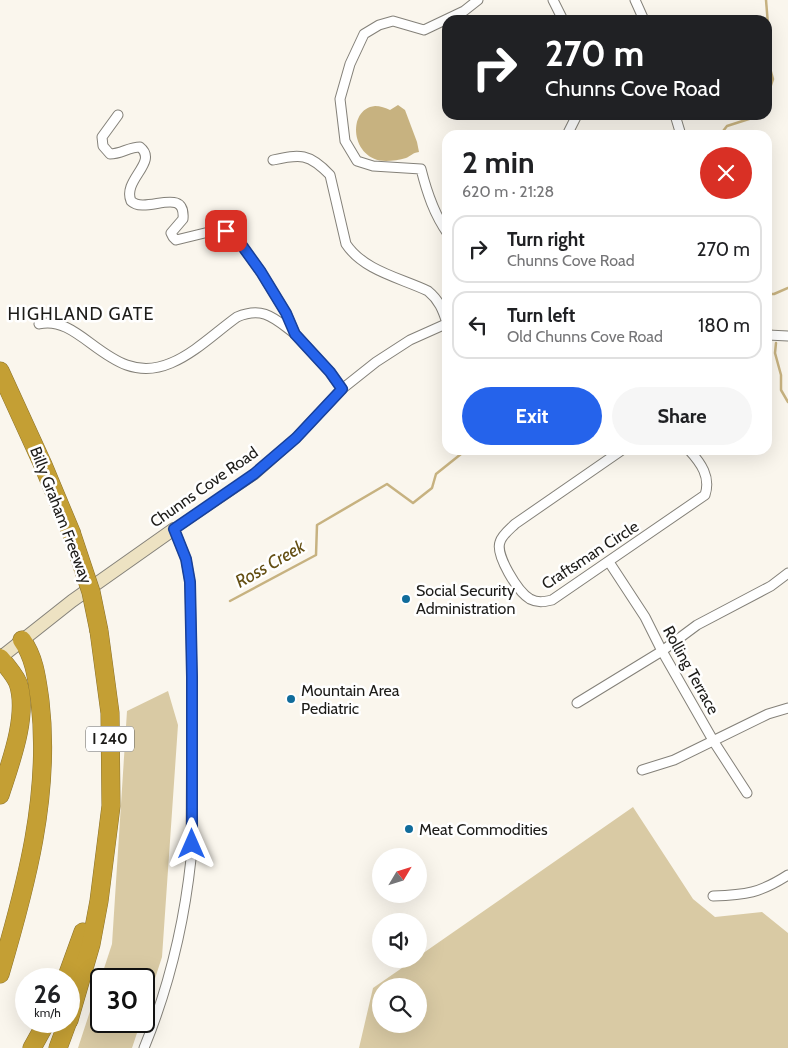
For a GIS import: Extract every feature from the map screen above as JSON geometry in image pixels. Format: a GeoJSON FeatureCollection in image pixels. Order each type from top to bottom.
{"type":"FeatureCollection","features":[{"type":"Feature","properties":{"kind":"highway","name":"Billy Graham Freeway"},"geometry":{"type":"LineString","coordinates":[[0,370],[71,532],[91,592],[99,631],[110,713],[110,806],[106,847],[91,944],[80,982]]}},
{"type":"Feature","properties":{"kind":"highway"},"geometry":{"type":"LineString","coordinates":[[0,974],[25,885],[41,793],[44,753],[38,686],[31,653],[22,640]]}},
{"type":"Feature","properties":{"kind":"highway"},"geometry":{"type":"LineString","coordinates":[[0,658],[16,679],[21,703],[17,737],[0,795]]}},
{"type":"Feature","properties":{"kind":"highway"},"geometry":{"type":"LineString","coordinates":[[70,968],[89,916],[99,860],[106,847]]}},
{"type":"Feature","properties":{"kind":"highway"},"geometry":{"type":"LineString","coordinates":[[32,1048],[40,1033]]}},
{"type":"Feature","properties":{"kind":"highway","name":"Billy Graham Freeway"},"geometry":{"type":"LineString","coordinates":[[58,1048],[64,1033]]}},
{"type":"Feature","properties":{"kind":"street"},"geometry":{"type":"LineString","coordinates":[[456,15],[478,0]]}},
{"type":"Feature","properties":{"kind":"street"},"geometry":{"type":"LineString","coordinates":[[553,0],[560,15]]}},
{"type":"Feature","properties":{"kind":"street"},"geometry":{"type":"LineString","coordinates":[[635,0],[642,15]]}},
{"type":"Feature","properties":{"kind":"street"},"geometry":{"type":"LineString","coordinates":[[442,21],[424,30],[393,21],[378,25],[364,34],[350,64],[340,99],[345,141],[357,161],[373,166],[421,169],[432,205],[442,226]]}},
{"type":"Feature","properties":{"kind":"street"},"geometry":{"type":"LineString","coordinates":[[118,114],[102,137],[103,146],[110,154],[119,154],[137,147],[144,151],[146,161],[129,188],[129,197],[134,204],[146,206],[168,201],[179,205],[182,208],[183,219],[171,233],[176,240],[213,231],[226,231],[238,240],[261,272],[286,313],[295,334]]}},
{"type":"Feature","properties":{"kind":"street"},"geometry":{"type":"LineString","coordinates":[[273,160],[300,155],[323,168],[330,175],[346,244],[352,253],[379,270],[428,291],[442,307]]}},
{"type":"Feature","properties":{"kind":"street"},"geometry":{"type":"LineString","coordinates":[[39,324],[54,324],[68,328],[110,358],[128,366],[156,367],[170,363],[187,354],[237,317],[246,313],[266,313],[295,334],[330,372],[342,389]]}},
{"type":"Feature","properties":{"kind":"street","name":"Chunns Cove Road"},"geometry":{"type":"LineString","coordinates":[[0,658],[108,574],[254,474],[296,438],[342,389],[376,362],[410,340],[442,325]]}},
{"type":"Feature","properties":{"kind":"street"},"geometry":{"type":"LineString","coordinates":[[772,336],[788,336]]}},
{"type":"Feature","properties":{"kind":"street","name":"Craftsman Circle"},"geometry":{"type":"LineString","coordinates":[[615,455],[515,524],[499,542],[500,554],[508,571],[528,598],[539,603],[552,600],[705,495],[708,487],[704,470],[693,455]]}},
{"type":"Feature","properties":{"kind":"street"},"geometry":{"type":"LineString","coordinates":[[144,1048],[162,999],[178,942],[188,888],[192,844],[192,618],[190,582],[186,559],[174,529]]}},
{"type":"Feature","properties":{"kind":"street","name":"Rolling Terrace"},"geometry":{"type":"LineString","coordinates":[[609,562],[645,616],[662,651],[714,742],[747,792]]}},
{"type":"Feature","properties":{"kind":"street"},"geometry":{"type":"LineString","coordinates":[[578,702],[662,651],[697,625],[771,586],[788,573]]}},
{"type":"Feature","properties":{"kind":"street"},"geometry":{"type":"LineString","coordinates":[[642,770],[674,760],[768,714],[788,708]]}},
{"type":"Feature","properties":{"kind":"street"},"geometry":{"type":"LineString","coordinates":[[713,896],[740,895],[756,892],[772,886],[788,875]]}},
{"type":"Feature","properties":{"kind":"shaded area"},"geometry":{"type":"Polygon","coordinates":[[[398,105],[405,110],[419,152],[396,160],[374,159],[365,153],[359,144],[357,125],[360,116],[366,109],[375,106],[390,110],[398,105]]]}},
{"type":"Feature","properties":{"kind":"shaded area"},"geometry":{"type":"Polygon","coordinates":[[[168,691],[178,725],[162,957],[155,978],[155,968],[104,968],[112,944],[127,711],[168,691]]]}},
{"type":"Feature","properties":{"kind":"shaded area"},"geometry":{"type":"Polygon","coordinates":[[[633,807],[693,899],[715,917],[762,912],[788,933],[788,1048],[359,1048],[372,992],[372,1033],[427,1033],[427,978],[387,978],[402,968],[427,968],[427,950],[633,807]]]}},
{"type":"Feature","properties":{"kind":"shaded area"},"geometry":{"type":"Polygon","coordinates":[[[90,1011],[90,1033],[137,1033],[132,1048],[78,1048],[90,1011]]]}},
{"type":"Feature","properties":{"kind":"waterway"},"geometry":{"type":"LineString","coordinates":[[766,0],[767,15]]}},
{"type":"Feature","properties":{"kind":"waterway"},"geometry":{"type":"LineString","coordinates":[[772,75],[772,82]]}},
{"type":"Feature","properties":{"kind":"waterway"},"geometry":{"type":"LineString","coordinates":[[724,130],[727,126],[746,120]]}},
{"type":"Feature","properties":{"kind":"waterway","name":"Ross Creek"},"geometry":{"type":"LineString","coordinates":[[772,294],[788,288]]}},
{"type":"Feature","properties":{"kind":"waterway"},"geometry":{"type":"LineString","coordinates":[[776,343],[775,353],[781,375],[781,390],[788,402]]}},
{"type":"Feature","properties":{"kind":"waterway","name":"Ross Creek"},"geometry":{"type":"LineString","coordinates":[[230,601],[316,555],[317,525],[387,484],[413,503],[432,488],[436,474],[460,455]]}},
{"type":"Feature","properties":{"kind":"place","name":"Social Security Administration"},"geometry":{"type":"Point","coordinates":[406,599]}},
{"type":"Feature","properties":{"kind":"place","name":"Mountain Area Pediatric"},"geometry":{"type":"Point","coordinates":[291,699]}},
{"type":"Feature","properties":{"kind":"place","name":"Meat Commodities"},"geometry":{"type":"Point","coordinates":[409,829]}},
{"type":"Feature","properties":{"kind":"district","name":"HIGHLAND GATE"},"geometry":{"type":"Point","coordinates":[81,314]}},
{"type":"Feature","properties":{"kind":"route"},"geometry":{"type":"LineString","coordinates":[[192,844],[192,618],[190,582],[186,559],[174,529],[254,474],[296,438],[342,389],[330,372],[295,334],[286,313],[261,272],[238,240],[226,231]]}}]}
